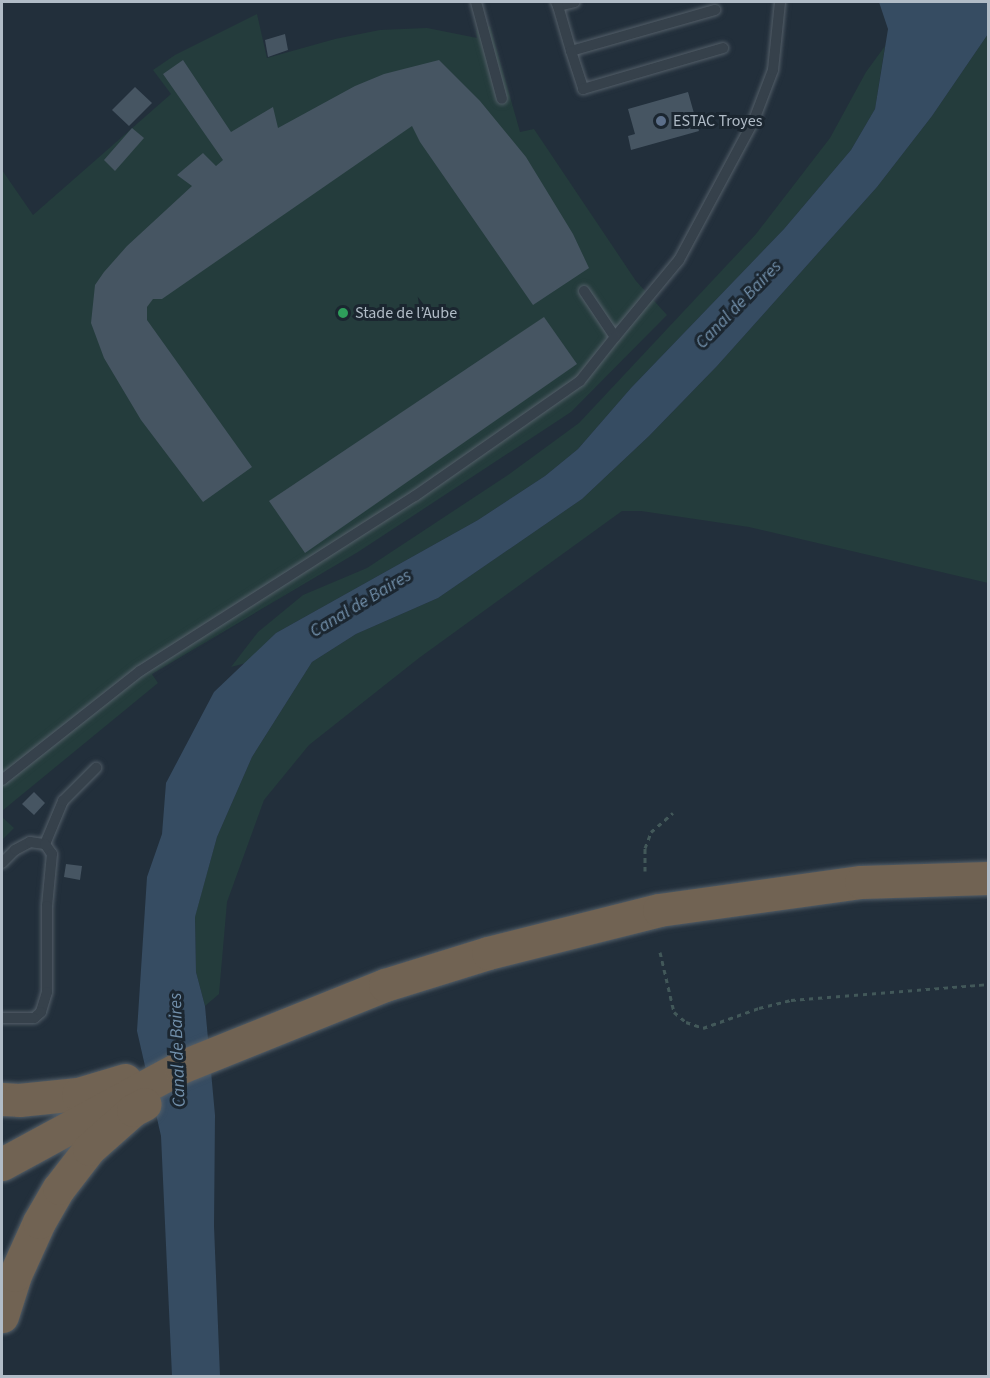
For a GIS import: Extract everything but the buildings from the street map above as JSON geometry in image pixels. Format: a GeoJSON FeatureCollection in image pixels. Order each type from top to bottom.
{"type":"FeatureCollection","features":[{"type":"Feature","properties":{"kind":"highway"},"geometry":{"type":"LineString","coordinates":[[2,1099],[19,1100],[78,1094],[131,1094],[231,1052],[318,1010],[385,985],[488,953],[659,910],[861,882],[988,878]]}},
{"type":"Feature","properties":{"kind":"highway"},"geometry":{"type":"LineString","coordinates":[[2,1164],[181,1067],[231,1052]]}},
{"type":"Feature","properties":{"kind":"highway"},"geometry":{"type":"LineString","coordinates":[[2,1316],[34,1233],[59,1188],[131,1094]]}},
{"type":"Feature","properties":{"kind":"lane"},"geometry":{"type":"LineString","coordinates":[[476,2],[502,99]]}},
{"type":"Feature","properties":{"kind":"lane"},"geometry":{"type":"LineString","coordinates":[[575,2],[557,4],[583,89],[723,48]]}},
{"type":"Feature","properties":{"kind":"lane"},"geometry":{"type":"LineString","coordinates":[[2,780],[140,671],[415,496],[579,381],[679,260],[754,120],[772,70],[780,2]]}},
{"type":"Feature","properties":{"kind":"lane"},"geometry":{"type":"LineString","coordinates":[[571,51],[715,10]]}},
{"type":"Feature","properties":{"kind":"lane"},"geometry":{"type":"LineString","coordinates":[[584,291],[615,337]]}},
{"type":"Feature","properties":{"kind":"lane"},"geometry":{"type":"LineString","coordinates":[[45,844],[63,801],[96,768]]}},
{"type":"Feature","properties":{"kind":"lane"},"geometry":{"type":"LineString","coordinates":[[2,863],[15,850],[30,842],[45,844],[52,854],[47,906],[47,992],[41,1012],[34,1018],[2,1018]]}},
{"type":"Feature","properties":{"kind":"path"},"geometry":{"type":"LineString","coordinates":[[645,871],[645,848],[651,832],[673,813]]}},
{"type":"Feature","properties":{"kind":"path"},"geometry":{"type":"LineString","coordinates":[[660,952],[674,1012],[687,1022],[703,1028],[759,1008],[791,1000],[988,984]]}},
{"type":"Feature","properties":{"kind":"green space"},"geometry":{"type":"Polygon","coordinates":[[[257,14],[267,58],[335,39],[380,30],[427,28],[477,38],[476,30],[490,26],[520,132],[534,129],[636,281],[667,315],[571,412],[358,552],[152,674],[158,683],[2,811],[2,170],[33,215],[171,94],[153,70],[175,55],[257,14]]]}},
{"type":"Feature","properties":{"kind":"green space"},"geometry":{"type":"Polygon","coordinates":[[[988,34],[988,583],[749,527],[641,511],[622,511],[419,658],[309,745],[264,800],[227,902],[219,994],[205,1006],[196,972],[195,916],[217,837],[252,757],[312,662],[356,634],[438,598],[582,499],[649,436],[717,366],[877,187],[932,116],[988,34]]]}},
{"type":"Feature","properties":{"kind":"green space"},"geometry":{"type":"Polygon","coordinates":[[[885,46],[875,109],[851,150],[784,229],[631,388],[578,449],[545,476],[478,520],[276,633],[246,663],[231,667],[258,632],[303,595],[367,568],[508,475],[579,423],[756,234],[830,138],[866,72],[885,46]]]}},
{"type":"Feature","properties":{"kind":"green space"},"geometry":{"type":"Polygon","coordinates":[[[2,817],[14,828],[2,840],[2,817]]]}},
{"type":"Feature","properties":{"kind":"water","name":"Canal de Baires"},"geometry":{"type":"Polygon","coordinates":[[[879,2],[988,2],[988,34],[932,116],[877,187],[717,366],[649,436],[582,499],[438,598],[356,634],[312,662],[252,757],[217,837],[195,917],[196,972],[205,1006],[215,1115],[214,1226],[220,1376],[172,1376],[161,1136],[137,1031],[147,877],[162,834],[166,783],[214,692],[276,633],[478,520],[545,476],[578,449],[631,388],[784,229],[851,150],[875,109],[888,29],[879,2]]]}},
{"type":"Feature","properties":{"kind":"place","name":"ESTAC Troyes"},"geometry":{"type":"Point","coordinates":[661,121]}},
{"type":"Feature","properties":{"kind":"place","name":"Stade de l’Aube"},"geometry":{"type":"Point","coordinates":[343,313]}}]}
